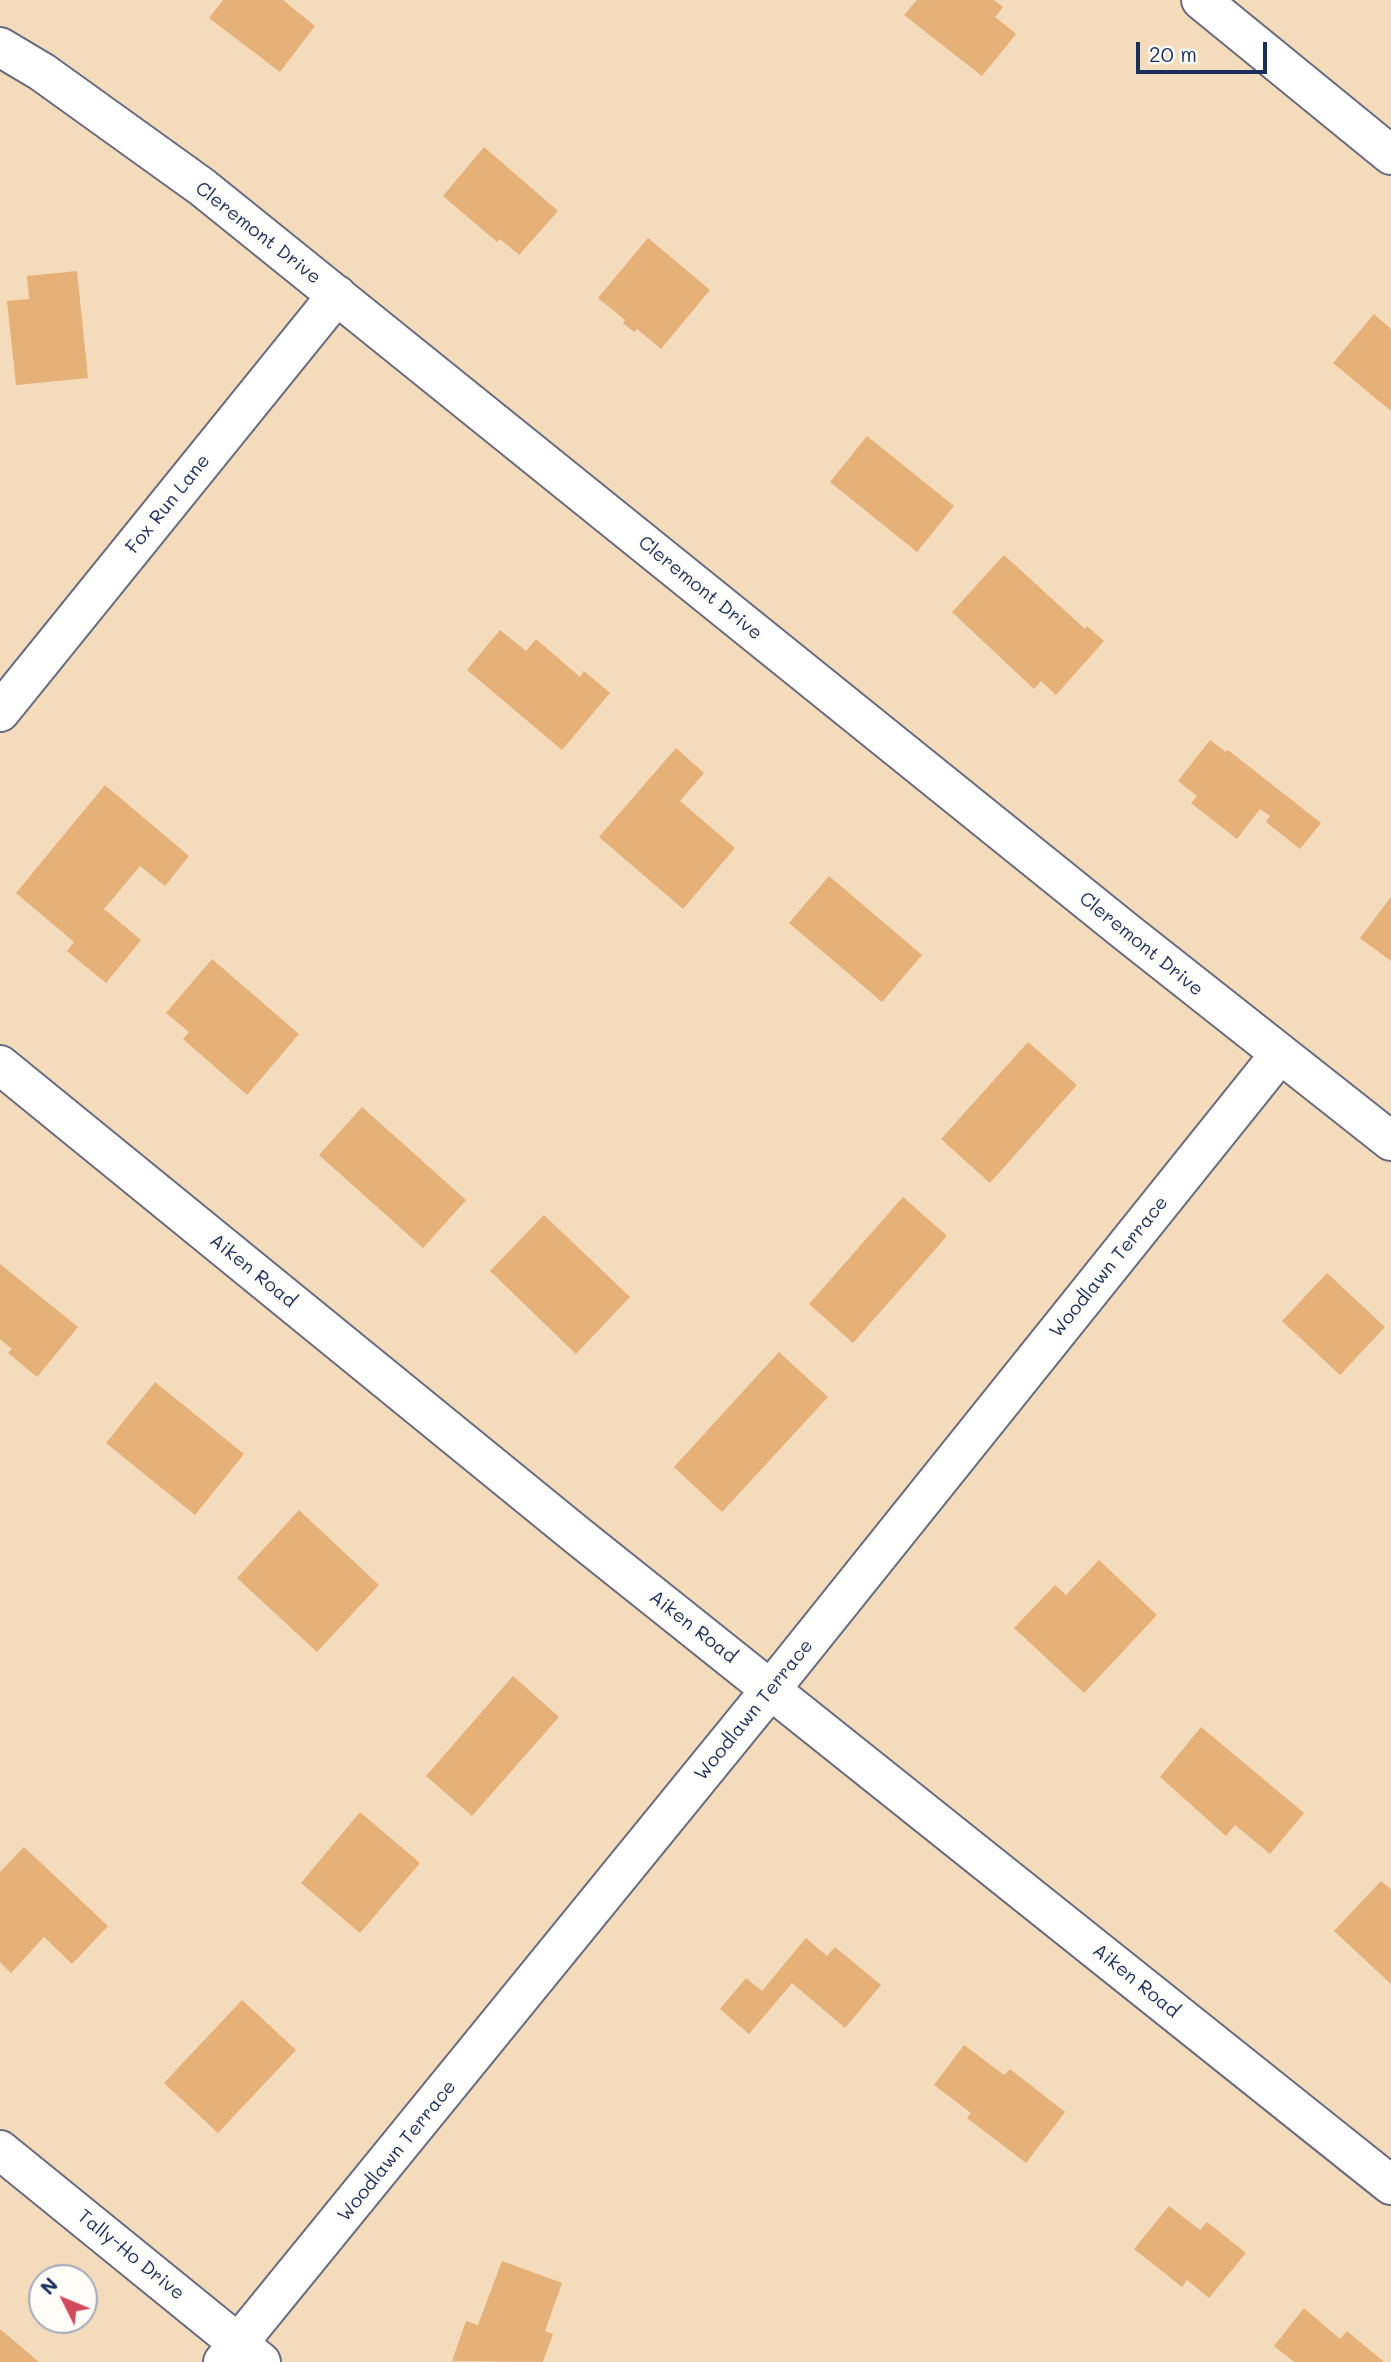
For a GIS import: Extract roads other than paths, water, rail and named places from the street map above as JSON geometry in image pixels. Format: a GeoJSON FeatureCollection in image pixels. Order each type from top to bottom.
{"type":"FeatureCollection","features":[{"type":"Feature","properties":{"kind":"street"},"geometry":{"type":"LineString","coordinates":[[1200,0],[1391,155]]}},
{"type":"Feature","properties":{"kind":"street","name":"Cleremont Drive"},"geometry":{"type":"LineString","coordinates":[[0,47],[42,72],[201,187],[1391,1141]]}},
{"type":"Feature","properties":{"kind":"street","name":"Fox Run Lane"},"geometry":{"type":"LineString","coordinates":[[0,712],[337,295]]}},
{"type":"Feature","properties":{"kind":"street","name":"Woodlawn Terrace"},"geometry":{"type":"LineString","coordinates":[[241,2355],[1280,1054]]}},
{"type":"Feature","properties":{"kind":"street","name":"Aiken Road"},"geometry":{"type":"LineString","coordinates":[[0,1065],[771,1689],[1391,2185]]}},
{"type":"Feature","properties":{"kind":"street","name":"Tally-Ho Drive"},"geometry":{"type":"LineString","coordinates":[[0,2150],[241,2355]]}}]}
